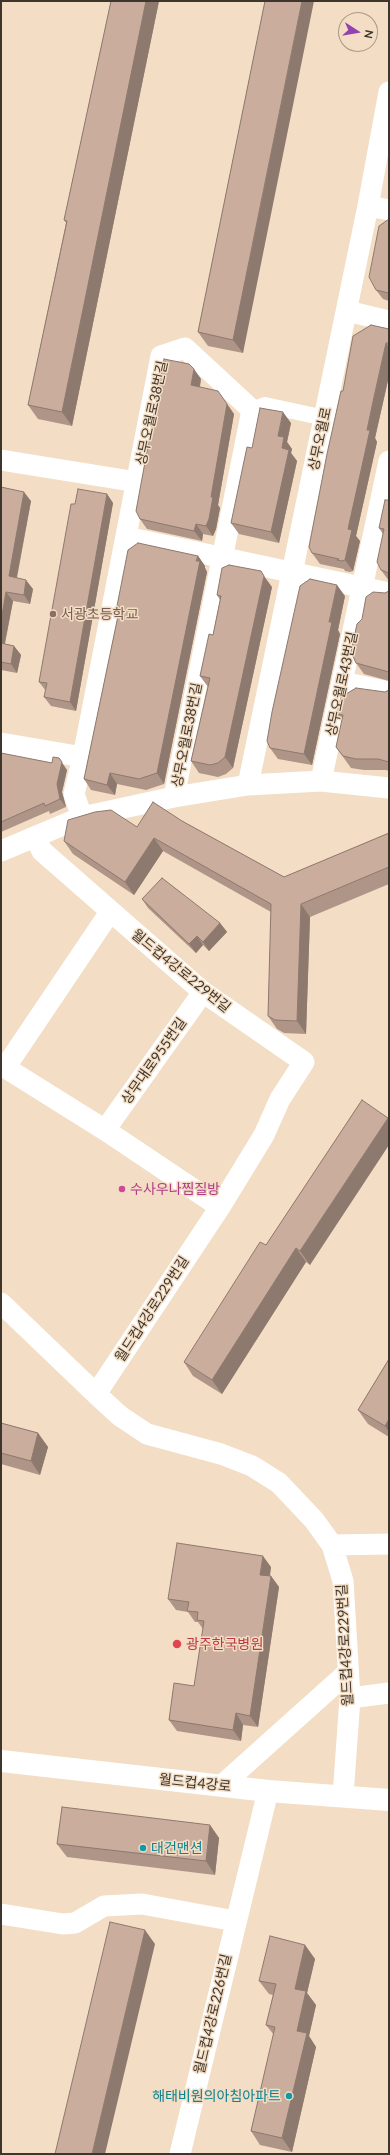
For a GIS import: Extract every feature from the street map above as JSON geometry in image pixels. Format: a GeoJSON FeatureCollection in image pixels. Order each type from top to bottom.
{"type":"FeatureCollection","features":[{"type":"Feature","properties":{"kind":"street","name":"상무오월로"},"geometry":{"type":"LineString","coordinates":[[248,786],[347,311],[389,92]]}},
{"type":"Feature","properties":{"kind":"street"},"geometry":{"type":"LineString","coordinates":[[368,206],[389,210]]}},
{"type":"Feature","properties":{"kind":"street"},"geometry":{"type":"LineString","coordinates":[[347,311],[389,320]]}},
{"type":"Feature","properties":{"kind":"street","name":"상무오월로38번길"},"geometry":{"type":"LineString","coordinates":[[82,817],[74,794],[161,356],[185,348],[252,410],[174,797]]}},
{"type":"Feature","properties":{"kind":"street"},"geometry":{"type":"LineString","coordinates":[[252,410],[265,405],[325,418]]}},
{"type":"Feature","properties":{"kind":"street"},"geometry":{"type":"LineString","coordinates":[[1,460],[137,482]]}},
{"type":"Feature","properties":{"kind":"street","name":"상무오월로43번길"},"geometry":{"type":"LineString","coordinates":[[321,781],[362,588],[386,492],[389,461]]}},
{"type":"Feature","properties":{"kind":"street"},"geometry":{"type":"LineString","coordinates":[[126,537],[389,593]]}},
{"type":"Feature","properties":{"kind":"street"},"geometry":{"type":"LineString","coordinates":[[343,682],[389,692]]}},
{"type":"Feature","properties":{"kind":"street"},"geometry":{"type":"LineString","coordinates":[[1,743],[82,757]]}},
{"type":"Feature","properties":{"kind":"street"},"geometry":{"type":"LineString","coordinates":[[1,851],[82,817],[174,797],[248,786],[321,781],[389,788]]}},
{"type":"Feature","properties":{"kind":"street","name":"월드컵4강로229번길"},"geometry":{"type":"LineString","coordinates":[[35,837],[42,851],[203,992],[304,1062],[280,1099],[264,1135],[220,1207],[96,1394],[120,1416],[147,1434],[221,1454],[252,1466],[279,1483],[314,1520],[332,1545],[343,1582],[347,1673],[350,1698],[343,1796]]}},
{"type":"Feature","properties":{"kind":"street"},"geometry":{"type":"LineString","coordinates":[[110,912],[3,1067],[105,1130],[220,1207]]}},
{"type":"Feature","properties":{"kind":"street","name":"상무대로955번길"},"geometry":{"type":"LineString","coordinates":[[105,1130],[203,992]]}},
{"type":"Feature","properties":{"kind":"street"},"geometry":{"type":"LineString","coordinates":[[1,1303],[96,1394]]}},
{"type":"Feature","properties":{"kind":"street"},"geometry":{"type":"LineString","coordinates":[[332,1545],[389,1544]]}},
{"type":"Feature","properties":{"kind":"street"},"geometry":{"type":"LineString","coordinates":[[221,1786],[347,1673]]}},
{"type":"Feature","properties":{"kind":"street"},"geometry":{"type":"LineString","coordinates":[[350,1698],[389,1693]]}},
{"type":"Feature","properties":{"kind":"street","name":"월드컵4강로"},"geometry":{"type":"LineString","coordinates":[[1,1761],[268,1791],[389,1800]]}},
{"type":"Feature","properties":{"kind":"street","name":"월드컵4강로226번길"},"geometry":{"type":"LineString","coordinates":[[180,2154],[235,1921],[268,1791]]}},
{"type":"Feature","properties":{"kind":"street"},"geometry":{"type":"LineString","coordinates":[[1,1914],[64,1924],[75,1923],[104,1906],[142,1904],[235,1921]]}},
{"type":"Feature","properties":{"kind":"building"},"geometry":{"type":"Polygon","coordinates":[[[111,1],[146,1],[62,412],[28,405],[67,221],[64,220],[111,1]]]}},
{"type":"Feature","properties":{"kind":"building"},"geometry":{"type":"Polygon","coordinates":[[[265,1],[302,1],[233,340],[198,332],[265,1]]]}},
{"type":"Feature","properties":{"kind":"building"},"geometry":{"type":"Polygon","coordinates":[[[389,219],[389,293],[376,290],[369,277],[379,226],[389,219]]]}},
{"type":"Feature","properties":{"kind":"building"},"geometry":{"type":"Polygon","coordinates":[[[371,325],[389,329],[389,343],[386,343],[374,397],[367,430],[370,430],[348,529],[352,530],[345,560],[342,561],[312,553],[309,547],[327,454],[341,391],[343,391],[353,336],[371,325]]]}},
{"type":"Feature","properties":{"kind":"building"},"geometry":{"type":"Polygon","coordinates":[[[164,359],[189,364],[194,369],[191,385],[218,391],[227,404],[211,497],[213,497],[209,519],[206,526],[196,524],[194,531],[140,519],[136,511],[164,359]]]}},
{"type":"Feature","properties":{"kind":"building"},"geometry":{"type":"Polygon","coordinates":[[[260,408],[283,412],[278,436],[284,437],[282,448],[289,450],[271,532],[231,523],[247,447],[252,448],[260,408]]]}},
{"type":"Feature","properties":{"kind":"building"},"geometry":{"type":"Polygon","coordinates":[[[1,487],[24,492],[9,576],[26,580],[24,595],[6,592],[1,621],[1,487]]]}},
{"type":"Feature","properties":{"kind":"building"},"geometry":{"type":"Polygon","coordinates":[[[78,489],[107,494],[70,702],[44,697],[47,683],[39,682],[71,504],[75,504],[78,489]]]}},
{"type":"Feature","properties":{"kind":"building"},"geometry":{"type":"Polygon","coordinates":[[[385,500],[389,500],[389,573],[381,570],[377,562],[384,529],[379,528],[385,500]]]}},
{"type":"Feature","properties":{"kind":"building"},"geometry":{"type":"Polygon","coordinates":[[[138,543],[198,556],[196,561],[200,561],[157,773],[139,779],[110,773],[107,785],[84,779],[118,616],[119,606],[117,606],[128,550],[138,543]]]}},
{"type":"Feature","properties":{"kind":"building"},"geometry":{"type":"Polygon","coordinates":[[[229,565],[261,571],[264,576],[225,757],[218,763],[210,765],[191,761],[210,678],[200,676],[209,634],[213,635],[221,596],[217,595],[222,568],[229,565]]]}},
{"type":"Feature","properties":{"kind":"building"},"geometry":{"type":"Polygon","coordinates":[[[310,579],[337,585],[329,622],[332,622],[304,754],[270,748],[267,741],[300,586],[310,579]]]}},
{"type":"Feature","properties":{"kind":"building"},"geometry":{"type":"Polygon","coordinates":[[[389,591],[389,672],[356,663],[351,652],[357,624],[362,619],[366,597],[373,592],[385,593],[389,591]]]}},
{"type":"Feature","properties":{"kind":"building"},"geometry":{"type":"Polygon","coordinates":[[[1,643],[14,646],[11,664],[1,662],[1,643]]]}},
{"type":"Feature","properties":{"kind":"building"},"geometry":{"type":"Polygon","coordinates":[[[356,688],[385,692],[389,690],[389,762],[378,759],[356,759],[343,756],[336,747],[343,715],[337,714],[341,697],[356,688]]]}},
{"type":"Feature","properties":{"kind":"building"},"geometry":{"type":"Polygon","coordinates":[[[1,753],[52,763],[53,757],[59,758],[62,762],[57,784],[60,799],[45,806],[44,803],[1,822],[1,753]]]}},
{"type":"Feature","properties":{"kind":"building"},"geometry":{"type":"Polygon","coordinates":[[[153,802],[182,821],[284,877],[389,833],[389,867],[301,904],[297,1021],[275,1020],[268,1016],[271,904],[154,838],[125,882],[64,841],[68,820],[95,812],[111,810],[137,827],[153,802]]]}},
{"type":"Feature","properties":{"kind":"building"},"geometry":{"type":"Polygon","coordinates":[[[162,878],[220,923],[203,942],[197,936],[189,944],[142,899],[162,878]]]}},
{"type":"Feature","properties":{"kind":"building"},"geometry":{"type":"Polygon","coordinates":[[[362,1100],[388,1118],[300,1251],[296,1248],[212,1380],[184,1362],[260,1242],[266,1245],[362,1100]]]}},
{"type":"Feature","properties":{"kind":"building"},"geometry":{"type":"Polygon","coordinates":[[[389,1359],[389,1419],[385,1426],[358,1410],[389,1359]]]}},
{"type":"Feature","properties":{"kind":"building"},"geometry":{"type":"Polygon","coordinates":[[[1,1423],[38,1433],[31,1461],[1,1453],[1,1423]]]}},
{"type":"Feature","properties":{"kind":"building"},"geometry":{"type":"Polygon","coordinates":[[[177,1543],[263,1556],[260,1575],[271,1576],[250,1716],[236,1713],[233,1730],[169,1720],[174,1683],[194,1686],[204,1621],[197,1620],[198,1612],[187,1611],[189,1602],[168,1599],[177,1543]]]}},
{"type":"Feature","properties":{"kind":"building","name":"대건맨션"},"geometry":{"type":"Polygon","coordinates":[[[62,1807],[210,1825],[206,1861],[57,1844],[62,1807]]]}},
{"type":"Feature","properties":{"kind":"building"},"geometry":{"type":"Polygon","coordinates":[[[110,1922],[145,1930],[92,2154],[55,2154],[110,1922]]]}},
{"type":"Feature","properties":{"kind":"building","name":"해태비원의아침아파트"},"geometry":{"type":"Polygon","coordinates":[[[270,1936],[305,1945],[295,1989],[306,1991],[297,2031],[307,2033],[282,2138],[251,2131],[275,2027],[266,2025],[276,1984],[259,1981],[270,1936]]]}},
{"type":"Feature","properties":{"kind":"place","name":"서광초등학교"},"geometry":{"type":"Point","coordinates":[53,614]}},
{"type":"Feature","properties":{"kind":"place","name":"수사우나찜질방"},"geometry":{"type":"Point","coordinates":[122,1189]}},
{"type":"Feature","properties":{"kind":"place","name":"광주한국병원"},"geometry":{"type":"Point","coordinates":[177,1644]}},
{"type":"Feature","properties":{"kind":"place","name":"대건맨션"},"geometry":{"type":"Point","coordinates":[143,1848]}},
{"type":"Feature","properties":{"kind":"place","name":"해태비원의아침아파트"},"geometry":{"type":"Point","coordinates":[289,2096]}}]}
